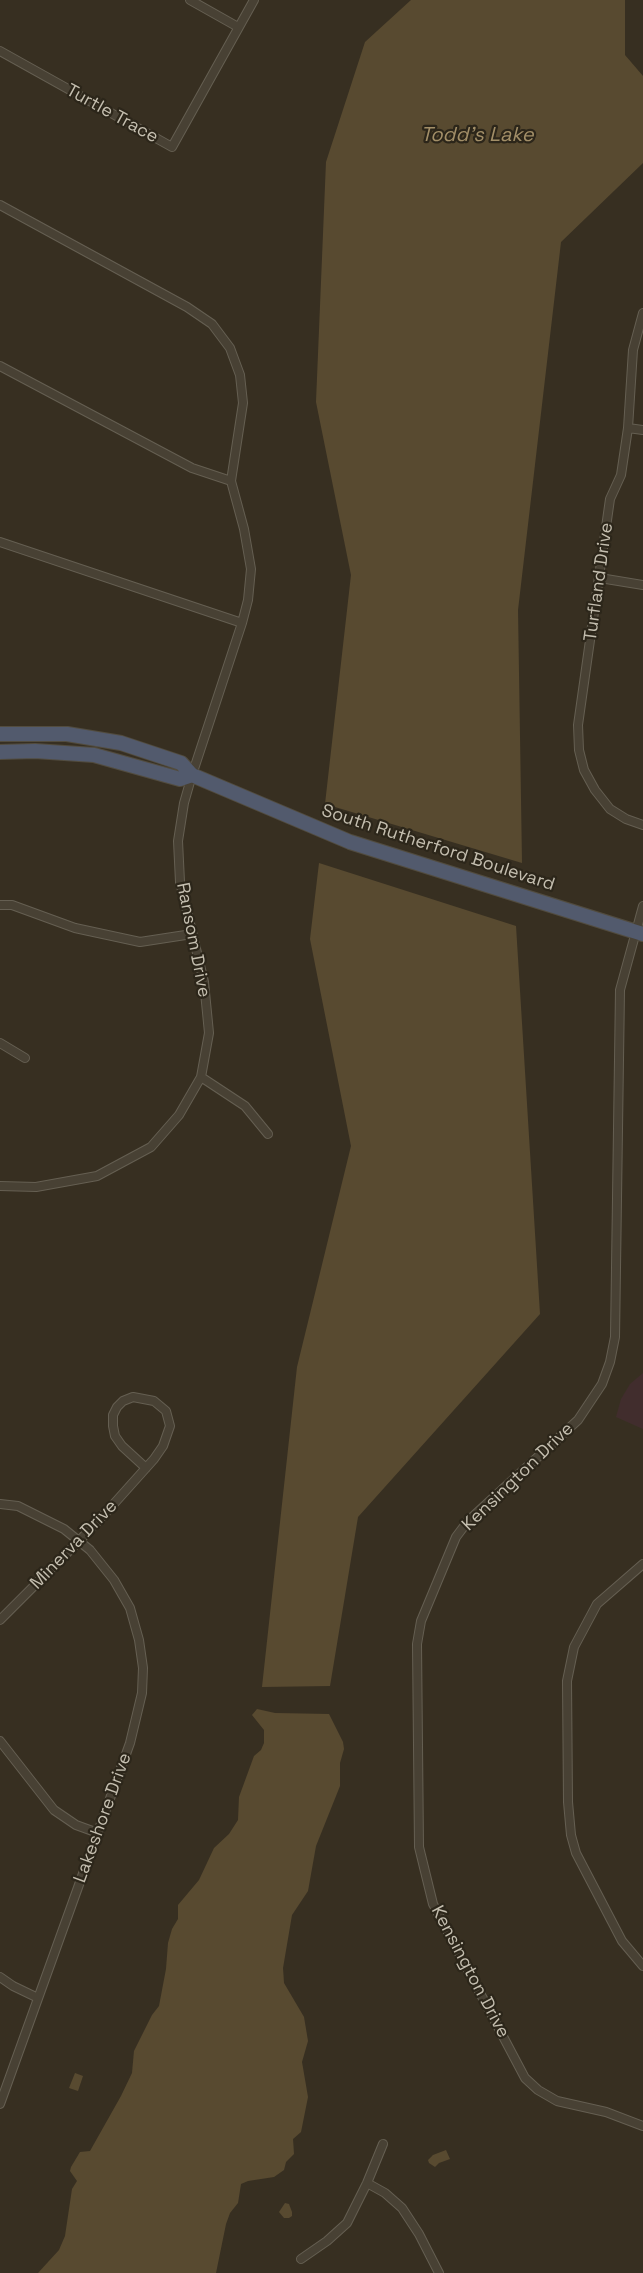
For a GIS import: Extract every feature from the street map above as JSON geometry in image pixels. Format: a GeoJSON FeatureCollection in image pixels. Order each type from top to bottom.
{"type":"FeatureCollection","features":[{"type":"Feature","properties":{"kind":"highway","name":"South Rutherford Boulevard"},"geometry":{"type":"LineString","coordinates":[[0,734],[67,734],[121,742],[181,763],[192,775],[351,842],[639,933]]}},
{"type":"Feature","properties":{"kind":"highway","name":"South Rutherford Boulevard"},"geometry":{"type":"LineString","coordinates":[[0,752],[35,751],[94,755],[180,779],[192,775]]}},
{"type":"Feature","properties":{"kind":"street"},"geometry":{"type":"LineString","coordinates":[[190,0],[238,27]]}},
{"type":"Feature","properties":{"kind":"street","name":"Turtle Trace"},"geometry":{"type":"LineString","coordinates":[[0,51],[172,147],[254,0]]}},
{"type":"Feature","properties":{"kind":"street"},"geometry":{"type":"LineString","coordinates":[[0,205],[187,307],[212,324],[230,348],[240,375],[243,403],[231,481],[192,468],[0,366]]}},
{"type":"Feature","properties":{"kind":"street","name":"Turfland Drive"},"geometry":{"type":"LineString","coordinates":[[643,313],[633,350],[628,428],[621,475],[610,499],[578,725],[579,750],[584,770],[594,790],[610,808],[626,819],[643,825]]}},
{"type":"Feature","properties":{"kind":"street"},"geometry":{"type":"LineString","coordinates":[[628,428],[643,430]]}},
{"type":"Feature","properties":{"kind":"street","name":"Ransom Drive"},"geometry":{"type":"LineString","coordinates":[[0,1186],[36,1187],[97,1176],[151,1147],[179,1115],[201,1077],[209,1032],[204,982],[180,882],[178,841],[184,803],[192,775],[248,600],[251,569],[244,529],[231,481]]}},
{"type":"Feature","properties":{"kind":"street"},"geometry":{"type":"LineString","coordinates":[[0,542],[242,623]]}},
{"type":"Feature","properties":{"kind":"street"},"geometry":{"type":"LineString","coordinates":[[600,578],[643,585]]}},
{"type":"Feature","properties":{"kind":"street"},"geometry":{"type":"LineString","coordinates":[[0,905],[12,905],[75,928],[140,942],[192,934]]}},
{"type":"Feature","properties":{"kind":"street","name":"Kensington Drive"},"geometry":{"type":"LineString","coordinates":[[643,906],[639,933],[620,990],[615,1337],[610,1362],[602,1384],[578,1420],[468,1521],[456,1537],[421,1621],[417,1644],[419,1848],[433,1904],[525,2078],[538,2090],[556,2101],[606,2112],[643,2126]]}},
{"type":"Feature","properties":{"kind":"street"},"geometry":{"type":"LineString","coordinates":[[0,1043],[25,1059]]}},
{"type":"Feature","properties":{"kind":"street"},"geometry":{"type":"LineString","coordinates":[[201,1077],[245,1106],[268,1134]]}},
{"type":"Feature","properties":{"kind":"street","name":"Minerva Drive"},"geometry":{"type":"LineString","coordinates":[[0,1620],[80,1540],[146,1468],[166,1441],[169,1421],[166,1411],[158,1403],[144,1397],[133,1397],[123,1401],[117,1407],[113,1415],[113,1426],[122,1446],[146,1468]]}},
{"type":"Feature","properties":{"kind":"street","name":"Lakeshore Drive"},"geometry":{"type":"LineString","coordinates":[[0,1504],[18,1506],[64,1529],[80,1540],[103,1565],[130,1608],[139,1640],[142,1668],[141,1693],[135,1726],[0,2104]]}},
{"type":"Feature","properties":{"kind":"street"},"geometry":{"type":"LineString","coordinates":[[643,1564],[597,1604],[574,1647],[567,1681],[568,1802],[571,1835],[576,1854],[622,1941],[643,1966]]}},
{"type":"Feature","properties":{"kind":"street"},"geometry":{"type":"LineString","coordinates":[[0,1741],[54,1810],[75,1825],[98,1833]]}},
{"type":"Feature","properties":{"kind":"street"},"geometry":{"type":"LineString","coordinates":[[0,1977],[38,1998]]}},
{"type":"Feature","properties":{"kind":"street"},"geometry":{"type":"LineString","coordinates":[[301,2259],[342,2228],[351,2216],[383,2145]]}},
{"type":"Feature","properties":{"kind":"street"},"geometry":{"type":"LineString","coordinates":[[367,2183],[385,2193],[402,2208],[419,2234],[439,2273]]}},
{"type":"Feature","properties":{"kind":"shaded area"},"geometry":{"type":"Polygon","coordinates":[[[643,1373],[643,1429],[616,1417],[621,1399],[630,1384],[643,1373]]]}},
{"type":"Feature","properties":{"kind":"water","name":"Todd's Lake"},"geometry":{"type":"Polygon","coordinates":[[[411,0],[625,0],[625,55],[643,76],[643,163],[561,242],[518,610],[522,863],[325,804],[351,575],[316,402],[326,162],[365,42],[411,0]]]}},
{"type":"Feature","properties":{"kind":"water"},"geometry":{"type":"Polygon","coordinates":[[[319,863],[516,926],[540,1314],[358,1517],[330,1686],[262,1687],[297,1367],[351,1146],[310,939],[319,863]]]}},
{"type":"Feature","properties":{"kind":"water"},"geometry":{"type":"Polygon","coordinates":[[[257,1709],[275,1713],[329,1714],[343,1742],[344,1749],[340,1763],[340,1786],[316,1846],[308,1891],[292,1915],[283,1968],[284,1983],[304,2017],[308,2041],[302,2062],[308,2097],[301,2132],[293,2139],[294,2154],[286,2162],[284,2170],[274,2177],[241,2184],[238,2203],[230,2213],[226,2224],[216,2273],[38,2273],[59,2250],[65,2236],[72,2189],[77,2181],[70,2171],[71,2167],[80,2152],[90,2151],[121,2096],[132,2073],[134,2051],[159,2006],[168,1943],[178,1919],[178,1905],[199,1880],[214,1848],[229,1834],[238,1820],[239,1797],[254,1756],[261,1750],[264,1743],[264,1730],[252,1715],[257,1709]]]}},
{"type":"Feature","properties":{"kind":"water"},"geometry":{"type":"Polygon","coordinates":[[[75,2073],[83,2076],[78,2091],[69,2088],[75,2073]]]}},
{"type":"Feature","properties":{"kind":"water"},"geometry":{"type":"Polygon","coordinates":[[[446,2150],[450,2159],[435,2167],[429,2163],[428,2160],[433,2155],[446,2150]]]}},
{"type":"Feature","properties":{"kind":"water"},"geometry":{"type":"Polygon","coordinates":[[[285,2203],[289,2204],[292,2212],[289,2218],[284,2218],[279,2212],[285,2203]]]}}]}
